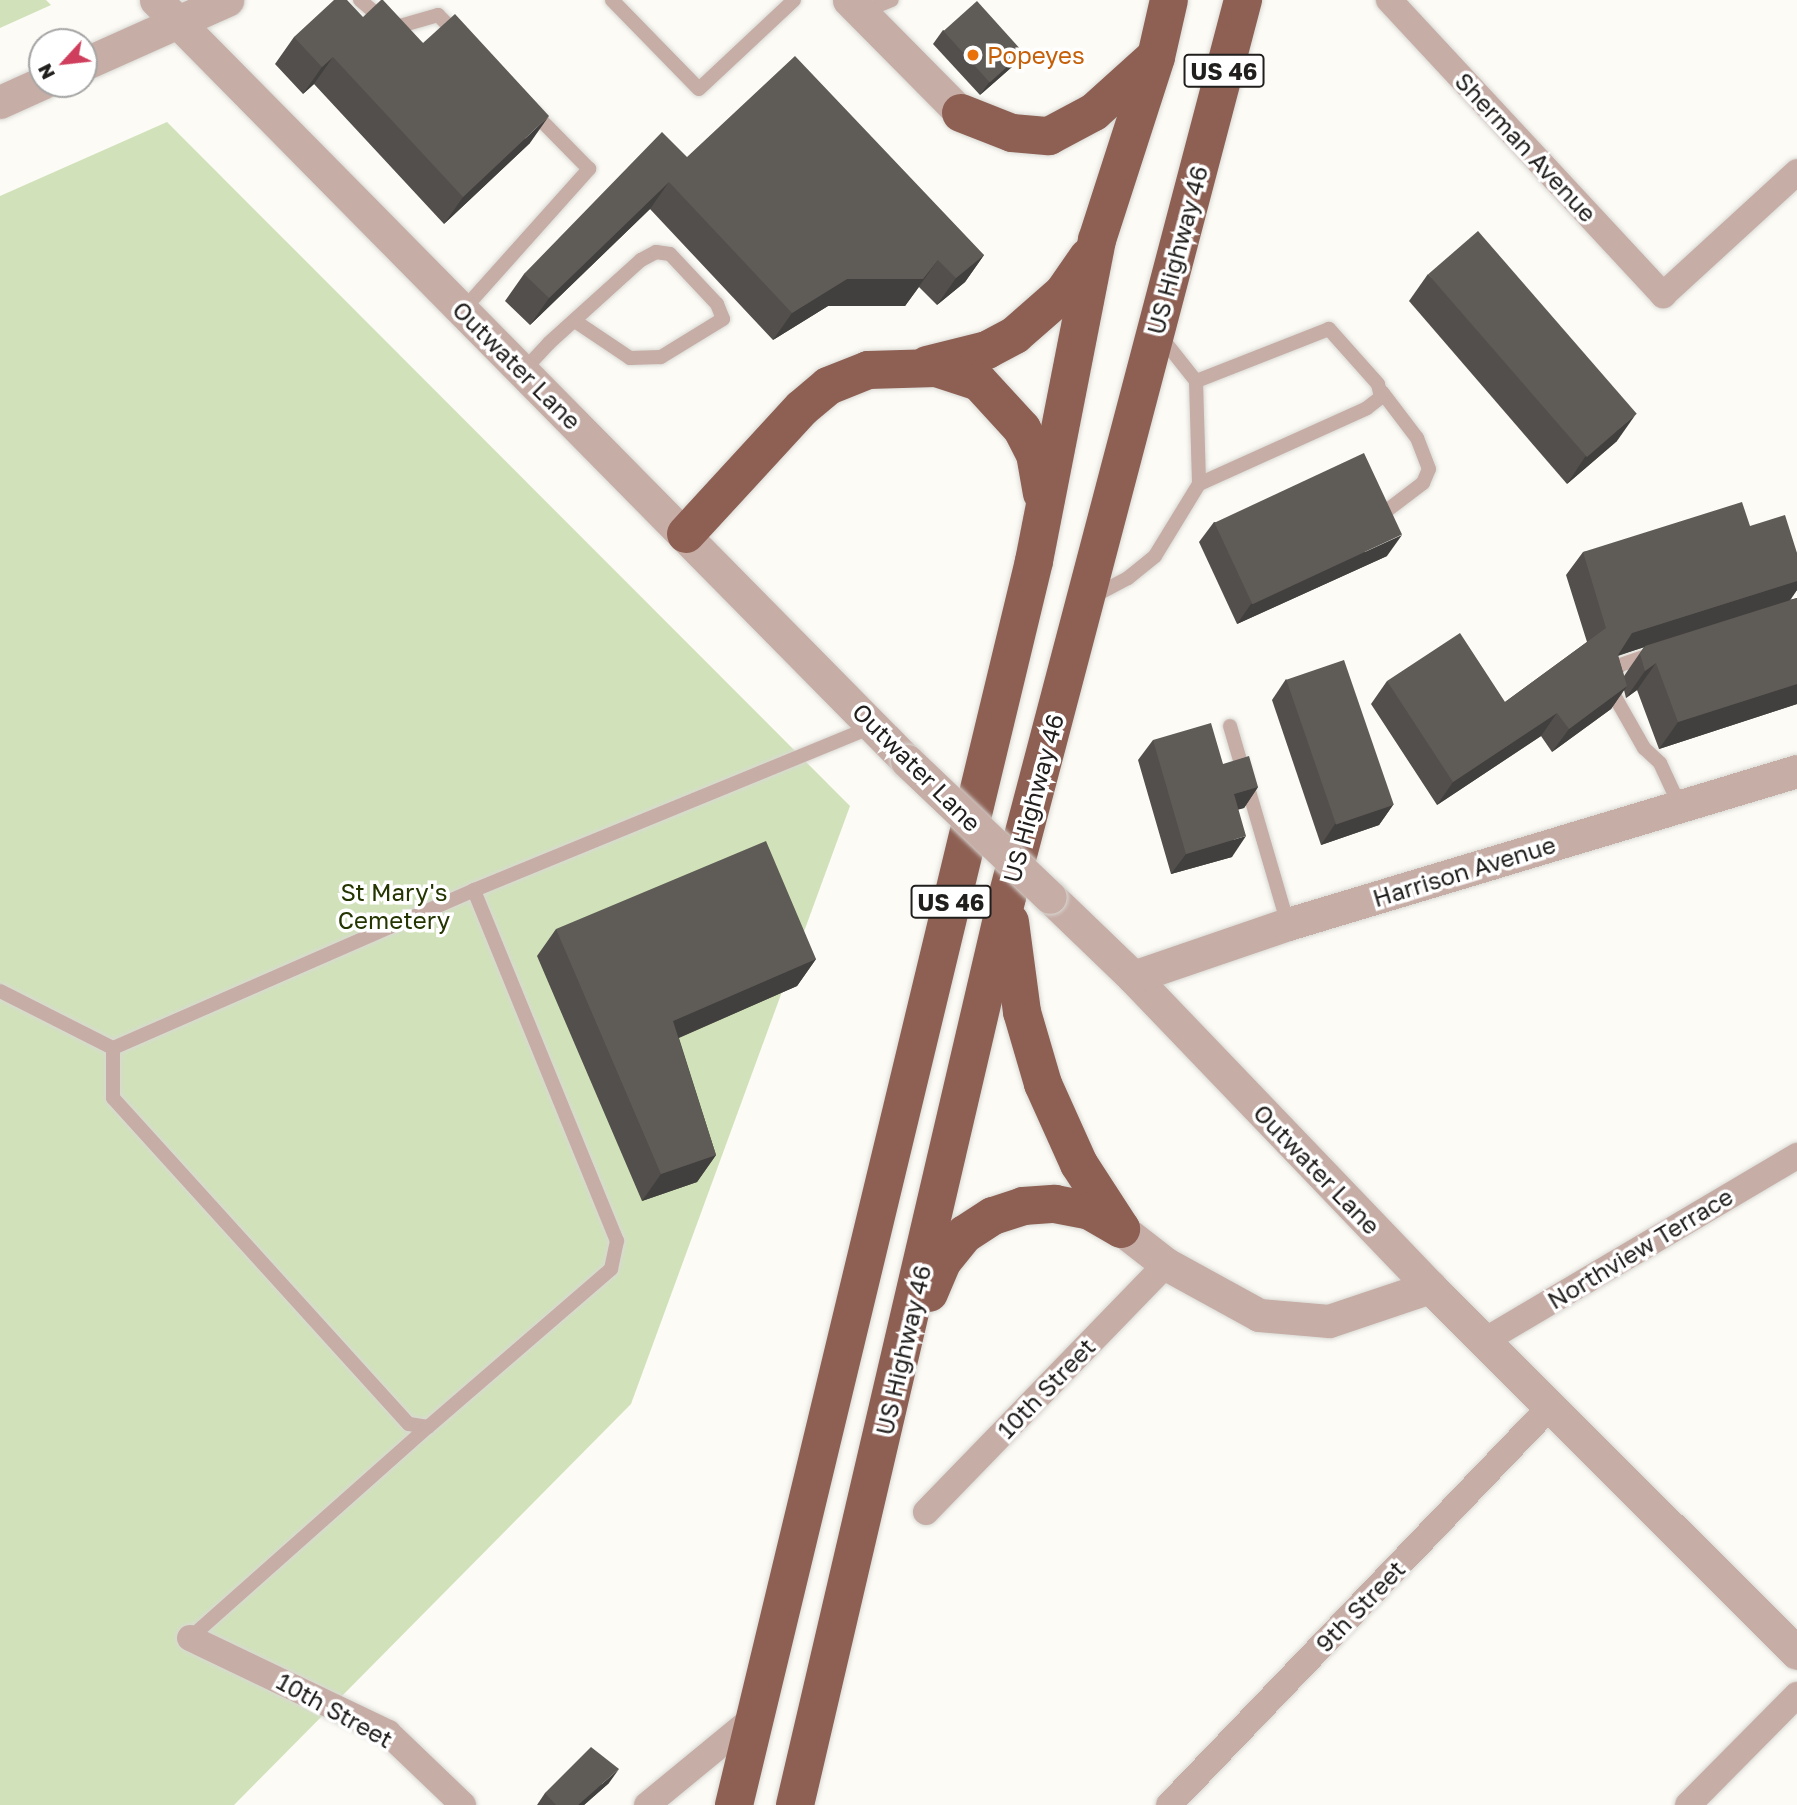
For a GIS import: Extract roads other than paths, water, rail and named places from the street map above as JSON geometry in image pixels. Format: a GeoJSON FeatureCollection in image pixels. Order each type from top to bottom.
{"type":"FeatureCollection","features":[{"type":"Feature","properties":{"kind":"highway","name":"US 46"},"geometry":{"type":"LineString","coordinates":[[734,1805],[1034,561],[1097,240],[1156,57],[1169,0]]}},
{"type":"Feature","properties":{"kind":"highway","name":"US Highway 46"},"geometry":{"type":"LineString","coordinates":[[795,1805],[1007,897],[1242,0]]}},
{"type":"Feature","properties":{"kind":"highway"},"geometry":{"type":"LineString","coordinates":[[961,113],[1012,134],[1049,136],[1094,113],[1156,57]]}},
{"type":"Feature","properties":{"kind":"highway"},"geometry":{"type":"LineString","coordinates":[[911,368],[962,358],[1014,335],[1063,293],[1097,240]]}},
{"type":"Feature","properties":{"kind":"highway"},"geometry":{"type":"LineString","coordinates":[[686,534],[828,386],[868,370],[953,370],[979,382],[1022,429],[1042,480],[1034,561]]}},
{"type":"Feature","properties":{"kind":"highway"},"geometry":{"type":"LineString","coordinates":[[1007,897],[1022,1012],[1043,1084],[1079,1164],[1121,1229]]}},
{"type":"Feature","properties":{"kind":"highway"},"geometry":{"type":"LineString","coordinates":[[901,1360],[942,1262],[965,1234],[993,1216],[1023,1206],[1055,1203],[1090,1211],[1121,1229]]}},
{"type":"Feature","properties":{"kind":"street"},"geometry":{"type":"LineString","coordinates":[[98,55],[167,10],[227,0]]}},
{"type":"Feature","properties":{"kind":"street","name":"Sherman Avenue"},"geometry":{"type":"LineString","coordinates":[[1389,0],[1663,295],[1797,172]]}},
{"type":"Feature","properties":{"kind":"street"},"geometry":{"type":"LineString","coordinates":[[855,6],[961,113]]}},
{"type":"Feature","properties":{"kind":"street","name":"Outwater Lane"},"geometry":{"type":"LineString","coordinates":[[167,10],[907,761],[1133,977],[1430,1287],[1794,1645]]}},
{"type":"Feature","properties":{"kind":"street"},"geometry":{"type":"LineString","coordinates":[[0,102],[28,89]]}},
{"type":"Feature","properties":{"kind":"street","name":"Harrison Avenue"},"geometry":{"type":"LineString","coordinates":[[1133,977],[1288,924],[1797,771]]}},
{"type":"Feature","properties":{"kind":"street","name":"Northview Terrace"},"geometry":{"type":"LineString","coordinates":[[1484,1341],[1797,1156]]}},
{"type":"Feature","properties":{"kind":"street"},"geometry":{"type":"LineString","coordinates":[[1121,1229],[1166,1264],[1259,1315],[1329,1321],[1430,1287]]}},
{"type":"Feature","properties":{"kind":"street","name":"10th Street"},"geometry":{"type":"LineString","coordinates":[[926,1512],[1166,1264]]}},
{"type":"Feature","properties":{"kind":"street","name":"9th Street"},"geometry":{"type":"LineString","coordinates":[[1169,1805],[1550,1407]]}},
{"type":"Feature","properties":{"kind":"street","name":"10th Street"},"geometry":{"type":"LineString","coordinates":[[190,1638],[388,1733],[463,1805]]}},
{"type":"Feature","properties":{"kind":"street"},"geometry":{"type":"LineString","coordinates":[[1688,1805],[1797,1695]]}},
{"type":"Feature","properties":{"kind":"street"},"geometry":{"type":"LineString","coordinates":[[647,1805],[754,1717]]}},
{"type":"Feature","properties":{"kind":"lane"},"geometry":{"type":"LineString","coordinates":[[360,0],[393,28],[438,15],[466,44]]}},
{"type":"Feature","properties":{"kind":"lane"},"geometry":{"type":"LineString","coordinates":[[612,0],[699,89],[794,0]]}},
{"type":"Feature","properties":{"kind":"lane"},"geometry":{"type":"LineString","coordinates":[[855,6],[892,0]]}},
{"type":"Feature","properties":{"kind":"lane"},"geometry":{"type":"LineString","coordinates":[[462,311],[589,169],[523,101]]}},
{"type":"Feature","properties":{"kind":"lane"},"geometry":{"type":"LineString","coordinates":[[523,371],[575,321],[641,260],[656,252],[670,254],[717,304],[723,319],[661,357],[631,358],[575,321]]}},
{"type":"Feature","properties":{"kind":"lane"},"geometry":{"type":"LineString","coordinates":[[1196,382],[1329,329],[1417,438],[1430,469],[1423,483],[1381,514]]}},
{"type":"Feature","properties":{"kind":"lane"},"geometry":{"type":"LineString","coordinates":[[1085,601],[1128,578],[1155,556],[1199,484],[1196,382],[1156,331]]}},
{"type":"Feature","properties":{"kind":"lane"},"geometry":{"type":"LineString","coordinates":[[1199,484],[1367,408],[1382,392]]}},
{"type":"Feature","properties":{"kind":"lane"},"geometry":{"type":"LineString","coordinates":[[1669,648],[1620,666],[1611,679],[1621,707],[1644,748],[1660,763],[1681,806]]}},
{"type":"Feature","properties":{"kind":"lane"},"geometry":{"type":"LineString","coordinates":[[113,1048],[474,890],[875,726]]}},
{"type":"Feature","properties":{"kind":"lane"},"geometry":{"type":"LineString","coordinates":[[1230,726],[1288,924]]}},
{"type":"Feature","properties":{"kind":"lane"},"geometry":{"type":"LineString","coordinates":[[190,1638],[611,1269],[617,1241],[474,890]]}},
{"type":"Feature","properties":{"kind":"lane"},"geometry":{"type":"LineString","coordinates":[[0,990],[113,1048]]}},
{"type":"Feature","properties":{"kind":"lane"},"geometry":{"type":"LineString","coordinates":[[113,1048],[113,1098],[409,1424],[428,1427]]}},
{"type":"Feature","properties":{"kind":"place","name":"Popeyes"},"geometry":{"type":"Point","coordinates":[973,55]}},
{"type":"Feature","properties":{"kind":"park label","name":"St Mary's Cemetery"},"geometry":{"type":"Point","coordinates":[394,906]}}]}
